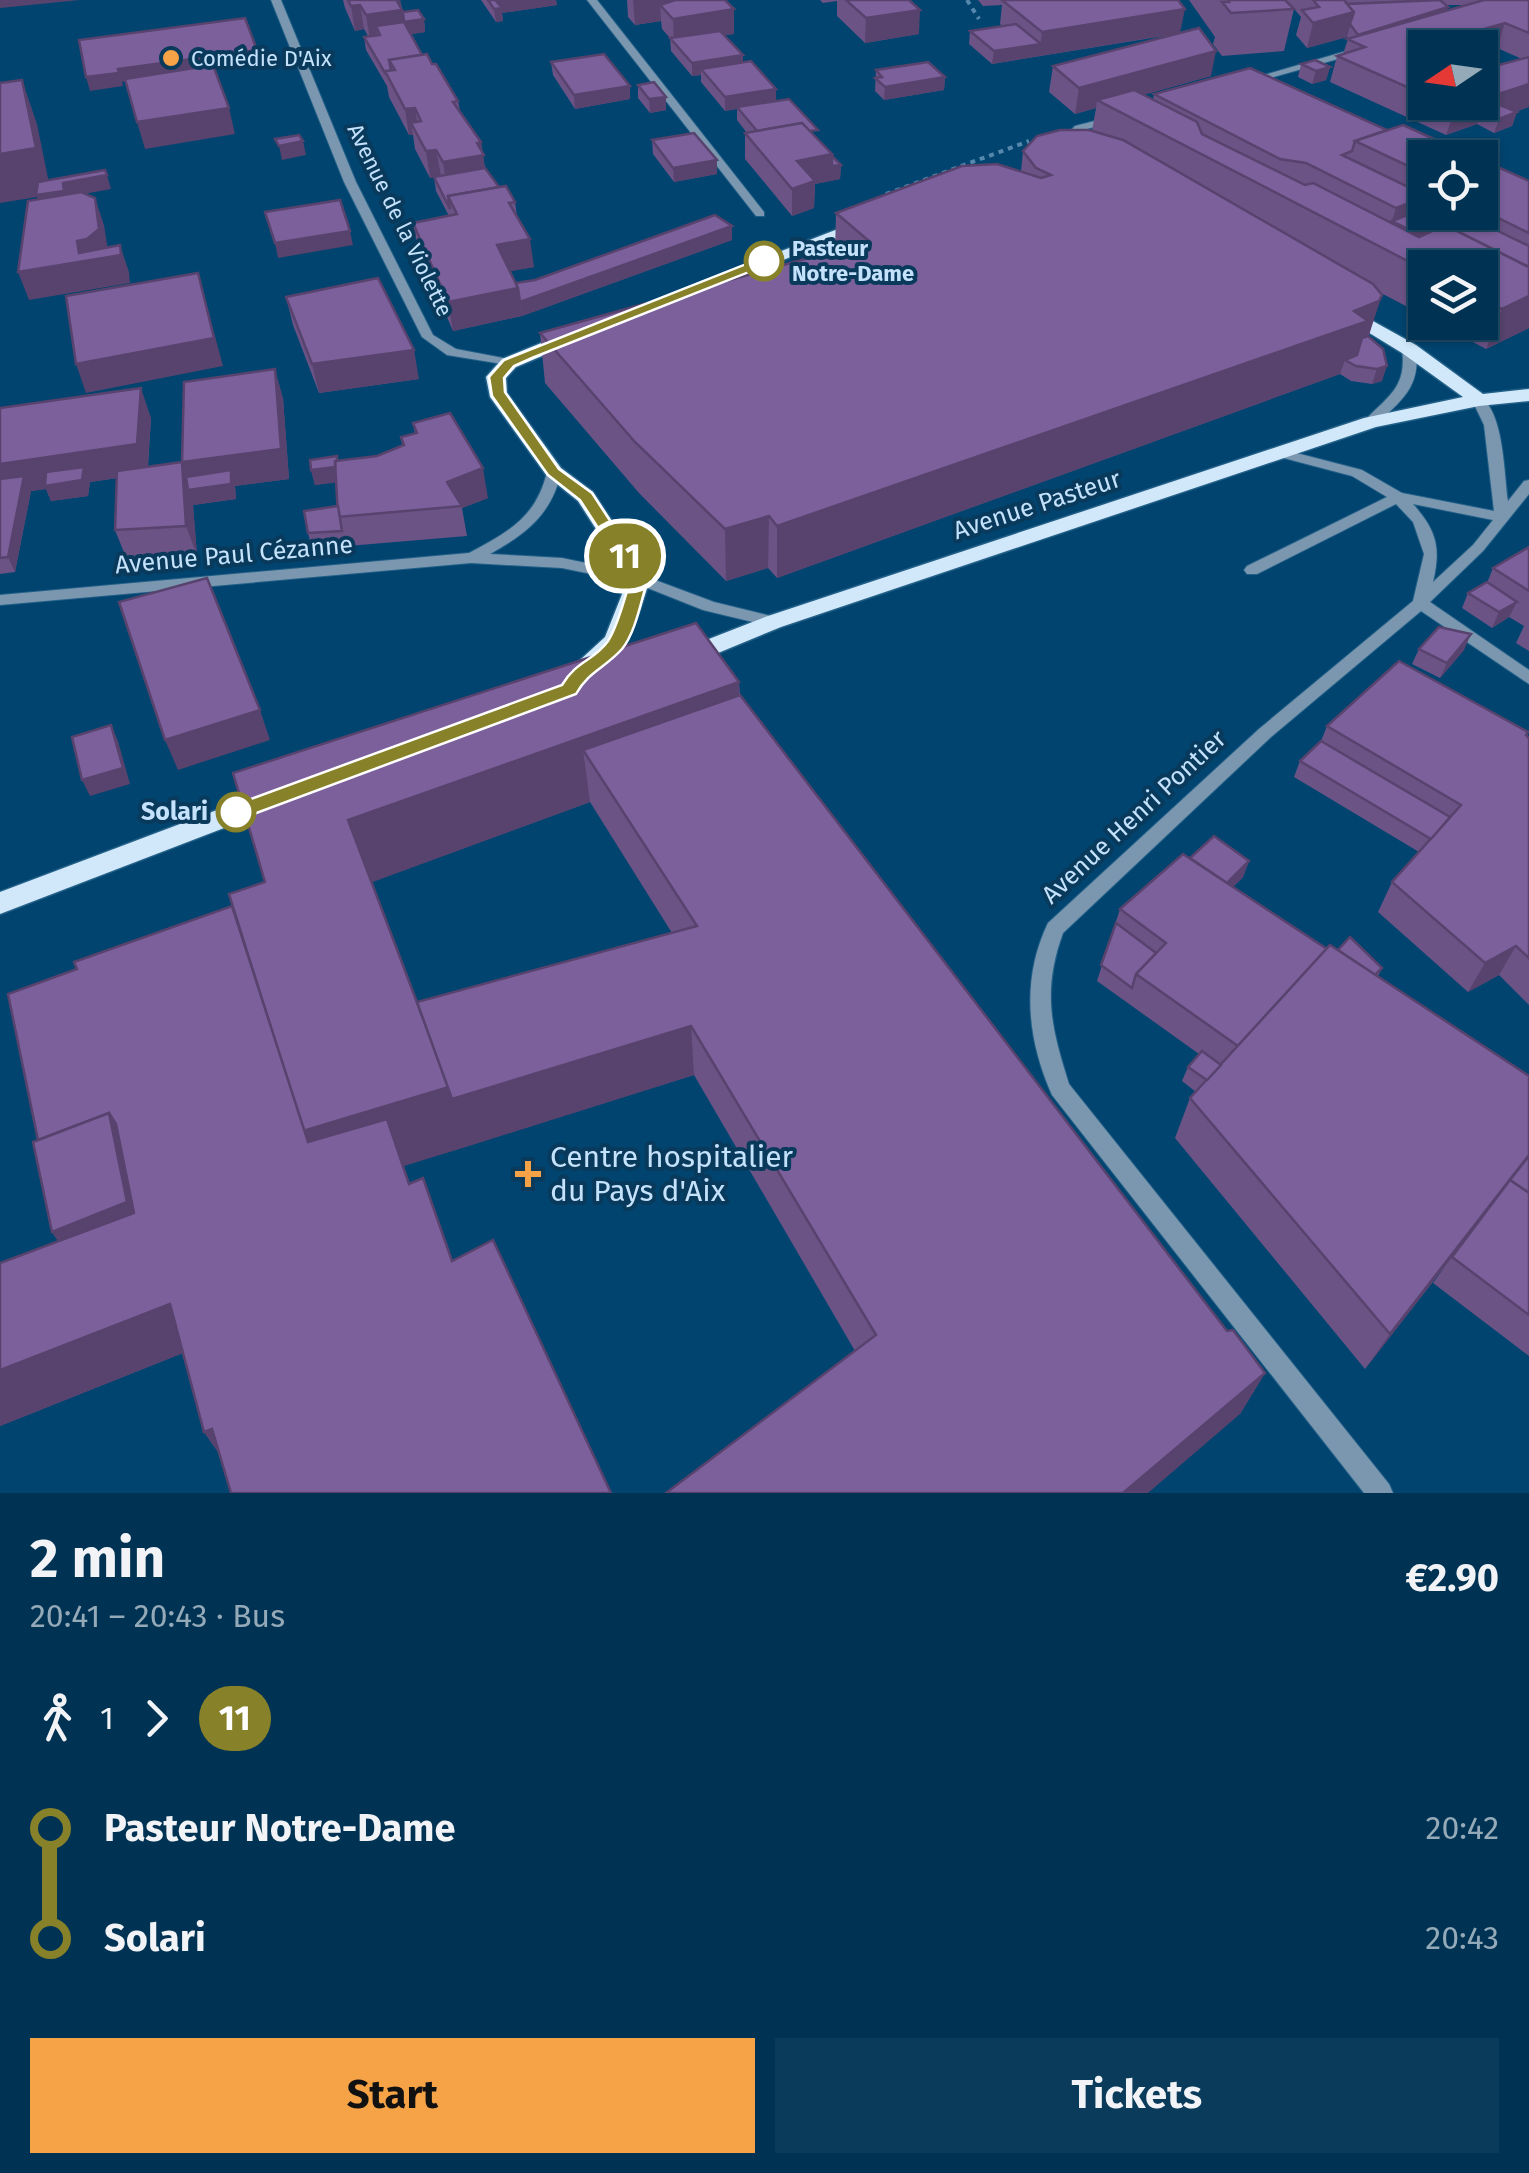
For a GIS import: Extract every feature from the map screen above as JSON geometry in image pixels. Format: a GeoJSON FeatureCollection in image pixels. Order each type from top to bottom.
{"type":"FeatureCollection","features":[{"type":"Feature","properties":{"kind":"main road"},"geometry":{"type":"LineString","coordinates":[[638,310],[796,257],[880,219]]}},
{"type":"Feature","properties":{"kind":"main road"},"geometry":{"type":"LineString","coordinates":[[1328,300],[1409,349],[1479,400]]}},
{"type":"Feature","properties":{"kind":"main road"},"geometry":{"type":"LineString","coordinates":[[578,336],[509,363],[496,377],[497,392],[554,472],[586,497],[640,579],[618,642],[602,658],[580,671],[569,690],[597,688]]}},
{"type":"Feature","properties":{"kind":"main road","name":"Avenue Pasteur"},"geometry":{"type":"LineString","coordinates":[[654,669],[773,622],[1371,422],[1479,400],[1529,395]]}},
{"type":"Feature","properties":{"kind":"main road"},"geometry":{"type":"LineString","coordinates":[[0,903],[303,787]]}},
{"type":"Feature","properties":{"kind":"street","name":"Avenue de la Violette"},"geometry":{"type":"LineString","coordinates":[[276,0],[350,182],[428,337],[452,352],[509,363]]}},
{"type":"Feature","properties":{"kind":"street"},"geometry":{"type":"LineString","coordinates":[[592,0],[760,214]]}},
{"type":"Feature","properties":{"kind":"street"},"geometry":{"type":"LineString","coordinates":[[1230,86],[1380,44]]}},
{"type":"Feature","properties":{"kind":"street"},"geometry":{"type":"LineString","coordinates":[[1070,161],[1070,136],[1080,128],[1136,112]]}},
{"type":"Feature","properties":{"kind":"street"},"geometry":{"type":"LineString","coordinates":[[1371,422],[1408,385],[1413,368],[1409,349]]}},
{"type":"Feature","properties":{"kind":"street"},"geometry":{"type":"LineString","coordinates":[[1280,452],[1341,466],[1398,497],[1502,517],[1491,426],[1479,400]]}},
{"type":"Feature","properties":{"kind":"street","name":"Avenue Paul Cézanne"},"geometry":{"type":"LineString","coordinates":[[471,558],[530,522],[551,495],[554,472]]}},
{"type":"Feature","properties":{"kind":"street","name":"Avenue Henri Pontier"},"geometry":{"type":"LineString","coordinates":[[1380,1493],[1060,1088],[1040,1022],[1038,968],[1054,929],[1265,733],[1420,604],[1478,548],[1529,484]]}},
{"type":"Feature","properties":{"kind":"street"},"geometry":{"type":"LineString","coordinates":[[1252,570],[1398,497]]}},
{"type":"Feature","properties":{"kind":"street"},"geometry":{"type":"LineString","coordinates":[[1398,497],[1420,521],[1432,554],[1420,604],[1529,678]]}},
{"type":"Feature","properties":{"kind":"street","name":"Avenue Paul Cézanne"},"geometry":{"type":"LineString","coordinates":[[0,600],[471,558],[562,563],[640,579],[709,606],[773,622]]}},
{"type":"Feature","properties":{"kind":"path"},"geometry":{"type":"LineString","coordinates":[[966,0],[979,19]]}},
{"type":"Feature","properties":{"kind":"path"},"geometry":{"type":"LineString","coordinates":[[845,232],[839,211],[1034,139],[1070,136]]}},
{"type":"Feature","properties":{"kind":"building"},"geometry":{"type":"Polygon","coordinates":[[[348,0],[400,0],[397,1],[402,10],[366,15],[360,5],[351,6],[348,0]]]}},
{"type":"Feature","properties":{"kind":"building"},"geometry":{"type":"Polygon","coordinates":[[[488,0],[504,0],[496,1],[502,8],[494,9],[488,0]]]}},
{"type":"Feature","properties":{"kind":"building"},"geometry":{"type":"Polygon","coordinates":[[[675,0],[725,0],[734,9],[673,19],[660,5],[675,0]]]}},
{"type":"Feature","properties":{"kind":"building"},"geometry":{"type":"Polygon","coordinates":[[[846,0],[909,0],[920,10],[866,18],[846,0]]]}},
{"type":"Feature","properties":{"kind":"building"},"geometry":{"type":"Polygon","coordinates":[[[1002,0],[1178,0],[1185,9],[1042,32],[1002,0]]]}},
{"type":"Feature","properties":{"kind":"building"},"geometry":{"type":"Polygon","coordinates":[[[1285,0],[1294,9],[1231,13],[1222,2],[1285,0]]]}},
{"type":"Feature","properties":{"kind":"building"},"geometry":{"type":"Polygon","coordinates":[[[1313,0],[1344,0],[1354,12],[1313,23],[1302,10],[1319,7],[1313,0]]]}},
{"type":"Feature","properties":{"kind":"building"},"geometry":{"type":"Polygon","coordinates":[[[1440,0],[1448,7],[1358,35],[1350,24],[1354,12],[1347,4],[1440,0]]]}},
{"type":"Feature","properties":{"kind":"building"},"geometry":{"type":"Polygon","coordinates":[[[1484,0],[1529,0],[1529,33],[1505,23],[1480,30],[1408,30],[1408,87],[1337,56],[1365,47],[1347,39],[1484,0]]]}},
{"type":"Feature","properties":{"kind":"building"},"geometry":{"type":"Polygon","coordinates":[[[418,10],[424,19],[404,22],[403,12],[418,10]]]}},
{"type":"Feature","properties":{"kind":"building"},"geometry":{"type":"Polygon","coordinates":[[[245,18],[257,50],[86,77],[79,40],[245,18]]]}},
{"type":"Feature","properties":{"kind":"building"},"geometry":{"type":"Polygon","coordinates":[[[404,22],[422,55],[389,60],[391,70],[385,73],[364,37],[380,35],[376,26],[404,22]]]}},
{"type":"Feature","properties":{"kind":"building"},"geometry":{"type":"Polygon","coordinates":[[[1016,24],[1041,44],[994,51],[970,31],[1016,24]]]}},
{"type":"Feature","properties":{"kind":"building"},"geometry":{"type":"Polygon","coordinates":[[[1199,28],[1216,51],[1079,88],[1053,66],[1199,28]]]}},
{"type":"Feature","properties":{"kind":"building"},"geometry":{"type":"Polygon","coordinates":[[[720,31],[743,55],[692,63],[670,38],[720,31]]]}},
{"type":"Feature","properties":{"kind":"building"},"geometry":{"type":"Polygon","coordinates":[[[427,54],[458,101],[453,102],[481,142],[477,143],[484,155],[443,162],[436,150],[426,151],[411,123],[421,121],[415,108],[405,109],[385,71],[395,70],[389,60],[427,54]]]}},
{"type":"Feature","properties":{"kind":"building"},"geometry":{"type":"Polygon","coordinates":[[[604,54],[630,86],[574,95],[551,62],[604,54]]]}},
{"type":"Feature","properties":{"kind":"building"},"geometry":{"type":"Polygon","coordinates":[[[1529,57],[1529,84],[1498,94],[1498,65],[1529,57]]]}},
{"type":"Feature","properties":{"kind":"building"},"geometry":{"type":"Polygon","coordinates":[[[1315,60],[1330,67],[1316,71],[1301,64],[1315,60]]]}},
{"type":"Feature","properties":{"kind":"building"},"geometry":{"type":"Polygon","coordinates":[[[751,61],[776,89],[725,97],[701,69],[751,61]]]}},
{"type":"Feature","properties":{"kind":"building"},"geometry":{"type":"Polygon","coordinates":[[[928,62],[945,77],[885,87],[875,78],[882,77],[876,70],[928,62]]]}},
{"type":"Feature","properties":{"kind":"building"},"geometry":{"type":"Polygon","coordinates":[[[213,65],[229,108],[137,122],[125,79],[213,65]]]}},
{"type":"Feature","properties":{"kind":"building"},"geometry":{"type":"Polygon","coordinates":[[[1250,68],[1387,130],[1355,141],[1352,151],[1342,155],[1408,187],[1408,203],[1396,208],[1306,163],[1280,159],[1154,94],[1250,68]]]}},
{"type":"Feature","properties":{"kind":"building"},"geometry":{"type":"Polygon","coordinates":[[[22,80],[36,148],[0,154],[0,83],[22,80]]]}},
{"type":"Feature","properties":{"kind":"building"},"geometry":{"type":"Polygon","coordinates":[[[654,82],[666,97],[649,99],[638,85],[654,82]]]}},
{"type":"Feature","properties":{"kind":"building"},"geometry":{"type":"Polygon","coordinates":[[[1134,90],[1197,122],[1202,134],[1305,185],[1313,183],[1419,237],[1434,230],[1455,230],[1495,250],[1408,250],[1408,261],[1097,100],[1134,90]]]}},
{"type":"Feature","properties":{"kind":"building"},"geometry":{"type":"Polygon","coordinates":[[[789,99],[818,130],[809,131],[802,123],[757,131],[737,107],[789,99]]]}},
{"type":"Feature","properties":{"kind":"building"},"geometry":{"type":"Polygon","coordinates":[[[1500,105],[1517,112],[1499,119],[1500,105]]]}},
{"type":"Feature","properties":{"kind":"building"},"geometry":{"type":"Polygon","coordinates":[[[802,123],[832,154],[797,161],[815,181],[792,189],[745,133],[802,123]]]}},
{"type":"Feature","properties":{"kind":"building"},"geometry":{"type":"Polygon","coordinates":[[[1403,125],[1436,140],[1408,140],[1408,166],[1355,141],[1403,125]]]}},
{"type":"Feature","properties":{"kind":"building"},"geometry":{"type":"Polygon","coordinates":[[[1060,130],[1089,130],[1123,140],[1373,284],[1382,295],[1379,301],[1354,311],[1368,321],[777,526],[769,516],[725,529],[635,442],[540,333],[869,241],[836,213],[962,166],[997,164],[1041,178],[1051,175],[1036,168],[1023,151],[1037,136],[1060,130]]]}},
{"type":"Feature","properties":{"kind":"building"},"geometry":{"type":"Polygon","coordinates":[[[694,133],[717,160],[673,168],[652,140],[694,133]]]}},
{"type":"Feature","properties":{"kind":"building"},"geometry":{"type":"Polygon","coordinates":[[[299,135],[303,141],[279,146],[275,139],[299,135]]]}},
{"type":"Feature","properties":{"kind":"building"},"geometry":{"type":"Polygon","coordinates":[[[1498,167],[1529,181],[1529,233],[1498,218],[1498,167]]]}},
{"type":"Feature","properties":{"kind":"building"},"geometry":{"type":"Polygon","coordinates":[[[485,168],[499,187],[448,196],[450,209],[434,177],[485,168]]]}},
{"type":"Feature","properties":{"kind":"building"},"geometry":{"type":"Polygon","coordinates":[[[105,170],[107,175],[63,183],[64,191],[36,195],[38,182],[105,170]]]}},
{"type":"Feature","properties":{"kind":"building"},"geometry":{"type":"Polygon","coordinates":[[[506,186],[515,202],[509,203],[530,239],[497,245],[518,288],[448,302],[413,223],[457,214],[448,196],[506,186]]]}},
{"type":"Feature","properties":{"kind":"building"},"geometry":{"type":"Polygon","coordinates":[[[81,192],[95,198],[99,229],[87,239],[77,241],[79,253],[120,245],[121,255],[18,272],[28,201],[81,192]]]}},
{"type":"Feature","properties":{"kind":"building"},"geometry":{"type":"Polygon","coordinates":[[[340,200],[350,231],[275,243],[265,212],[340,200]]]}},
{"type":"Feature","properties":{"kind":"building"},"geometry":{"type":"Polygon","coordinates":[[[715,215],[732,226],[520,302],[516,283],[535,280],[715,215]]]}},
{"type":"Feature","properties":{"kind":"building"},"geometry":{"type":"Polygon","coordinates":[[[1408,215],[1408,229],[1392,221],[1408,215]]]}},
{"type":"Feature","properties":{"kind":"building"},"geometry":{"type":"Polygon","coordinates":[[[1455,230],[1496,230],[1529,246],[1529,267],[1455,230]]]}},
{"type":"Feature","properties":{"kind":"building"},"geometry":{"type":"Polygon","coordinates":[[[1498,252],[1529,267],[1529,296],[1502,309],[1498,307],[1498,252]]]}},
{"type":"Feature","properties":{"kind":"building"},"geometry":{"type":"Polygon","coordinates":[[[198,273],[214,338],[76,364],[66,296],[198,273]]]}},
{"type":"Feature","properties":{"kind":"building"},"geometry":{"type":"Polygon","coordinates":[[[378,278],[414,350],[312,364],[286,297],[378,278]]]}},
{"type":"Feature","properties":{"kind":"building"},"geometry":{"type":"Polygon","coordinates":[[[1368,336],[1383,349],[1387,366],[1356,366],[1345,360],[1357,355],[1362,338],[1368,336]]]}},
{"type":"Feature","properties":{"kind":"building"},"geometry":{"type":"Polygon","coordinates":[[[275,369],[281,449],[182,462],[184,382],[275,369]]]}},
{"type":"Feature","properties":{"kind":"building"},"geometry":{"type":"Polygon","coordinates":[[[141,388],[137,444],[0,464],[0,408],[141,388]]]}},
{"type":"Feature","properties":{"kind":"building"},"geometry":{"type":"Polygon","coordinates":[[[450,413],[483,468],[447,482],[462,506],[338,517],[335,461],[377,456],[404,445],[401,437],[417,433],[413,423],[450,413]]]}},
{"type":"Feature","properties":{"kind":"building"},"geometry":{"type":"Polygon","coordinates":[[[337,456],[335,467],[311,470],[310,460],[337,456]]]}},
{"type":"Feature","properties":{"kind":"building"},"geometry":{"type":"Polygon","coordinates":[[[182,462],[186,526],[115,530],[117,471],[182,462]]]}},
{"type":"Feature","properties":{"kind":"building"},"geometry":{"type":"Polygon","coordinates":[[[84,467],[82,480],[45,486],[46,472],[84,467]]]}},
{"type":"Feature","properties":{"kind":"building"},"geometry":{"type":"Polygon","coordinates":[[[231,470],[231,484],[188,490],[186,477],[231,470]]]}},
{"type":"Feature","properties":{"kind":"building"},"geometry":{"type":"Polygon","coordinates":[[[24,476],[8,557],[0,558],[0,479],[24,476]]]}},
{"type":"Feature","properties":{"kind":"building"},"geometry":{"type":"Polygon","coordinates":[[[338,506],[342,531],[308,533],[304,511],[338,506]]]}},
{"type":"Feature","properties":{"kind":"building"},"geometry":{"type":"Polygon","coordinates":[[[1529,547],[1529,591],[1493,568],[1529,547]]]}},
{"type":"Feature","properties":{"kind":"building"},"geometry":{"type":"Polygon","coordinates":[[[207,578],[260,710],[165,740],[119,602],[207,578]]]}},
{"type":"Feature","properties":{"kind":"building"},"geometry":{"type":"Polygon","coordinates":[[[1487,582],[1517,602],[1499,612],[1468,593],[1487,582]]]}},
{"type":"Feature","properties":{"kind":"building"},"geometry":{"type":"Polygon","coordinates":[[[696,623],[739,682],[348,820],[449,1087],[303,1131],[229,894],[265,882],[233,773],[696,623]]]}},
{"type":"Feature","properties":{"kind":"building"},"geometry":{"type":"Polygon","coordinates":[[[1439,627],[1471,634],[1447,663],[1419,649],[1439,627]]]}},
{"type":"Feature","properties":{"kind":"building"},"geometry":{"type":"Polygon","coordinates":[[[1399,661],[1528,732],[1529,958],[1516,946],[1485,963],[1392,882],[1461,805],[1327,726],[1399,661]]]}},
{"type":"Feature","properties":{"kind":"building"},"geometry":{"type":"Polygon","coordinates":[[[740,695],[1227,1331],[1233,1330],[1265,1373],[1123,1493],[666,1493],[876,1335],[691,1026],[452,1099],[417,1002],[697,926],[583,750],[740,695]]]}},
{"type":"Feature","properties":{"kind":"building"},"geometry":{"type":"Polygon","coordinates":[[[111,725],[123,768],[82,780],[72,737],[111,725]]]}},
{"type":"Feature","properties":{"kind":"building"},"geometry":{"type":"Polygon","coordinates":[[[1321,741],[1450,817],[1431,839],[1300,761],[1321,741]]]}},
{"type":"Feature","properties":{"kind":"building"},"geometry":{"type":"Polygon","coordinates":[[[1214,836],[1249,861],[1227,883],[1190,858],[1214,836]]]}},
{"type":"Feature","properties":{"kind":"building"},"geometry":{"type":"Polygon","coordinates":[[[1183,854],[1327,949],[1238,1046],[1136,974],[1166,943],[1120,909],[1183,854]]]}},
{"type":"Feature","properties":{"kind":"building"},"geometry":{"type":"Polygon","coordinates":[[[232,906],[308,1142],[387,1119],[409,1184],[423,1178],[452,1261],[493,1240],[611,1493],[231,1493],[212,1429],[204,1432],[170,1304],[0,1370],[0,1263],[134,1213],[116,1124],[109,1113],[38,1140],[8,994],[77,969],[74,962],[232,906]]]}},
{"type":"Feature","properties":{"kind":"building"},"geometry":{"type":"Polygon","coordinates":[[[1116,923],[1156,953],[1136,974],[1132,988],[1101,965],[1116,923]]]}},
{"type":"Feature","properties":{"kind":"building"},"geometry":{"type":"Polygon","coordinates":[[[1350,937],[1382,968],[1375,975],[1338,950],[1350,937]]]}},
{"type":"Feature","properties":{"kind":"building"},"geometry":{"type":"Polygon","coordinates":[[[1330,945],[1529,1076],[1529,1155],[1390,1334],[1190,1098],[1330,945]]]}},
{"type":"Feature","properties":{"kind":"building"},"geometry":{"type":"Polygon","coordinates":[[[1202,1051],[1221,1065],[1207,1080],[1188,1067],[1202,1051]]]}},
{"type":"Feature","properties":{"kind":"building"},"geometry":{"type":"Polygon","coordinates":[[[109,1113],[127,1202],[52,1232],[33,1142],[109,1113]]]}},
{"type":"Feature","properties":{"kind":"building"},"geometry":{"type":"Polygon","coordinates":[[[1529,1156],[1529,1193],[1510,1180],[1529,1156]]]}},
{"type":"Feature","properties":{"kind":"building"},"geometry":{"type":"Polygon","coordinates":[[[1510,1180],[1529,1193],[1529,1315],[1452,1257],[1510,1180]]]}},
{"type":"Feature","properties":{"kind":"bus line","name":"11"},"geometry":{"type":"LineString","coordinates":[[236,812],[569,690],[580,671],[602,658],[618,642],[640,579],[586,497],[554,472],[497,392],[496,377],[509,363],[526,355],[764,261]]}},
{"type":"Feature","properties":{"kind":"place","name":"Comédie D'Aix"},"geometry":{"type":"Point","coordinates":[171,58]}},
{"type":"Feature","properties":{"kind":"place","name":"Pasteur Notre-Dame"},"geometry":{"type":"Point","coordinates":[764,261]}},
{"type":"Feature","properties":{"kind":"place","name":"Solari"},"geometry":{"type":"Point","coordinates":[236,812]}},
{"type":"Feature","properties":{"kind":"place","name":"Centre hospitalier du Pays d'Aix"},"geometry":{"type":"Point","coordinates":[528,1174]}}]}
